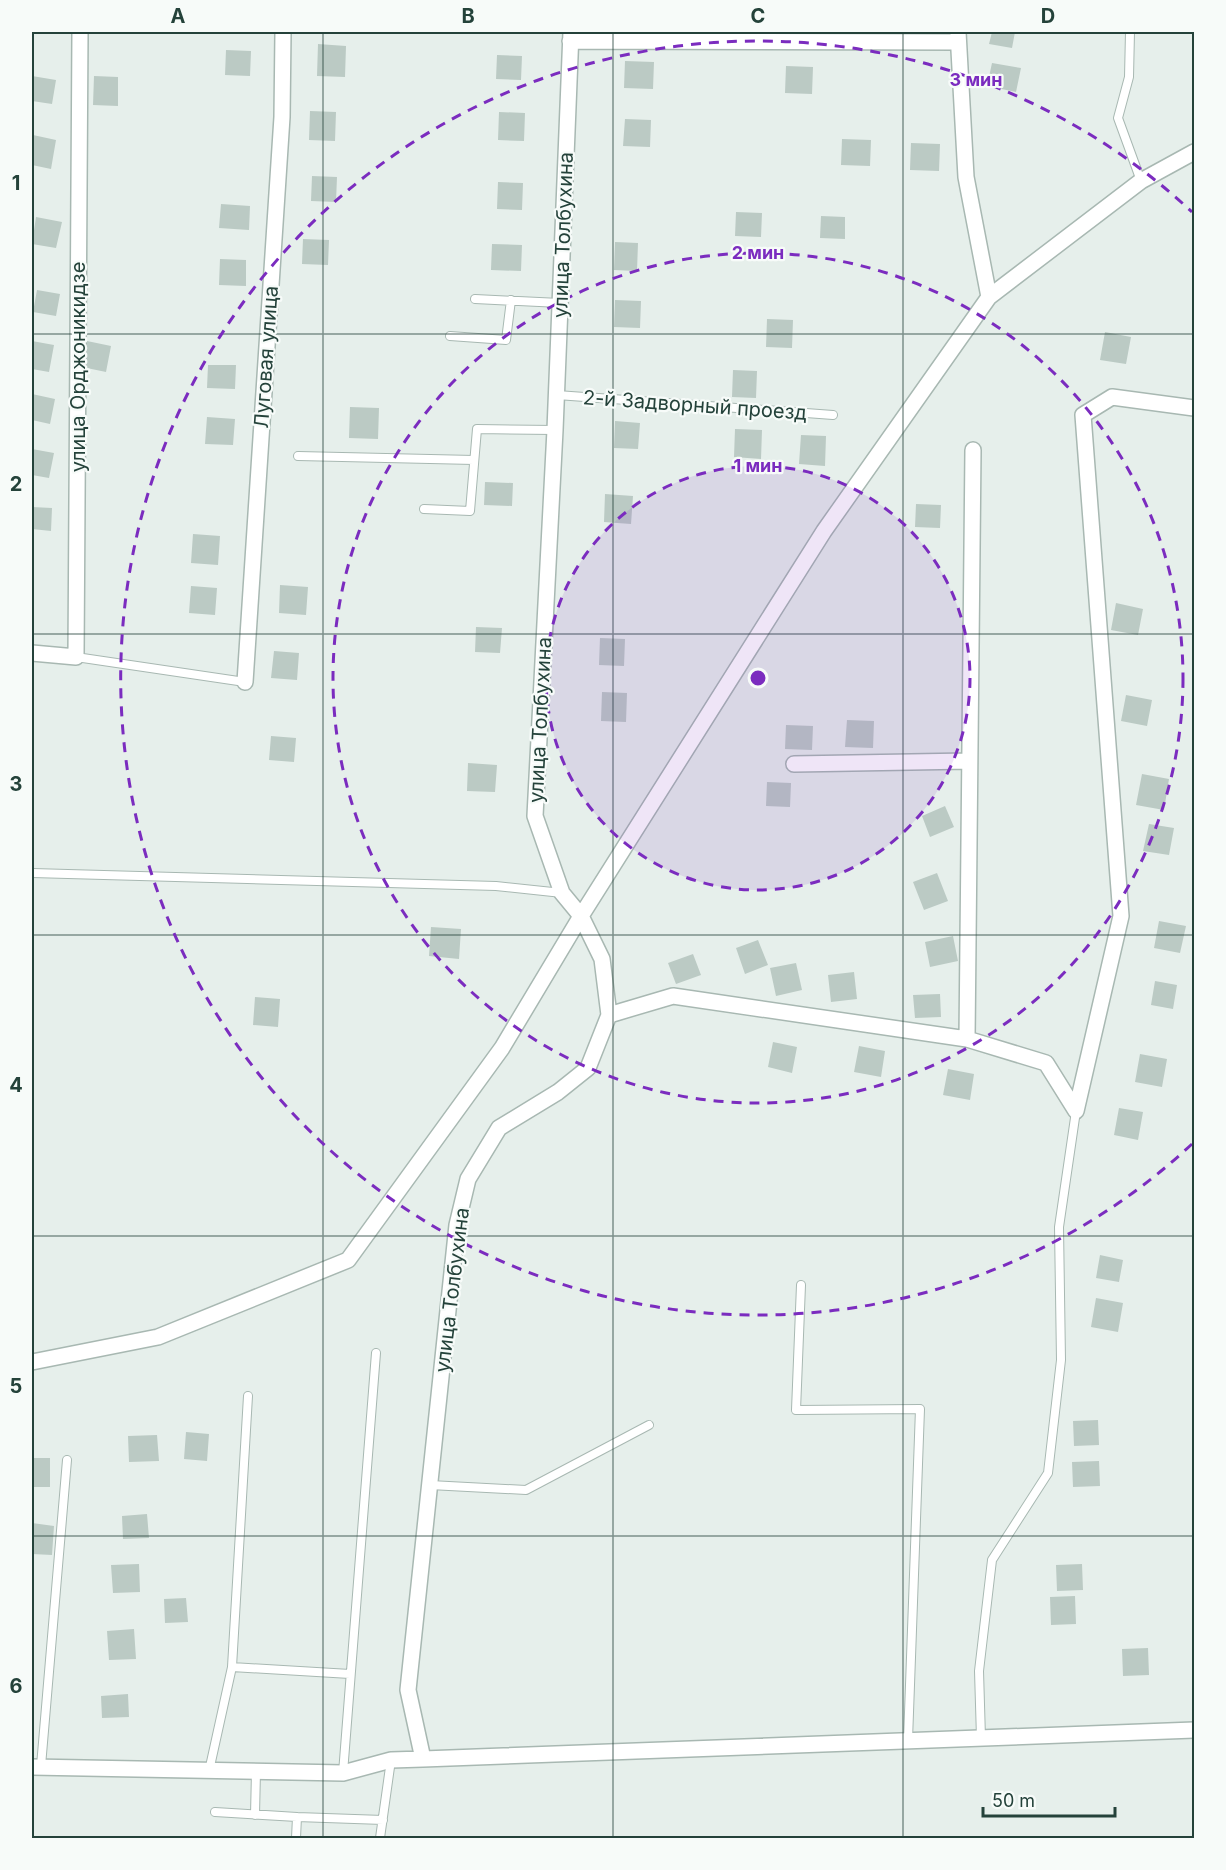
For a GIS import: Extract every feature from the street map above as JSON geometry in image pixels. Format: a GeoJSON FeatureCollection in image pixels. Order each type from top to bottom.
{"type":"FeatureCollection","features":[{"type":"Feature","properties":{"kind":"street","name":"улица Орджоникидзе"},"geometry":{"type":"LineString","coordinates":[[76,657],[80,32]]}},
{"type":"Feature","properties":{"kind":"street","name":"Луговая улица"},"geometry":{"type":"LineString","coordinates":[[245,682],[282,117],[284,32]]}},
{"type":"Feature","properties":{"kind":"street"},"geometry":{"type":"LineString","coordinates":[[571,36],[958,37],[966,177],[989,297]]}},
{"type":"Feature","properties":{"kind":"street","name":"улица Толбухина"},"geometry":{"type":"LineString","coordinates":[[423,1759],[408,1690],[457,1225],[468,1179],[499,1128],[558,1092],[588,1068],[609,1015],[602,958],[582,916],[562,893],[535,816],[557,395],[571,36]]}},
{"type":"Feature","properties":{"kind":"street"},"geometry":{"type":"LineString","coordinates":[[32,1362],[158,1337],[348,1260],[502,1048],[582,916],[824,531],[989,297],[1141,181],[1194,152]]}},
{"type":"Feature","properties":{"kind":"street"},"geometry":{"type":"LineString","coordinates":[[1076,1111],[1121,916],[1083,415],[1112,397],[1194,408]]}},
{"type":"Feature","properties":{"kind":"street"},"geometry":{"type":"LineString","coordinates":[[967,1039],[972,450]]}},
{"type":"Feature","properties":{"kind":"street"},"geometry":{"type":"LineString","coordinates":[[32,653],[76,657]]}},
{"type":"Feature","properties":{"kind":"street"},"geometry":{"type":"LineString","coordinates":[[794,764],[969,761]]}},
{"type":"Feature","properties":{"kind":"street"},"geometry":{"type":"LineString","coordinates":[[609,1015],[673,996],[967,1039],[1046,1063],[1076,1111]]}},
{"type":"Feature","properties":{"kind":"street"},"geometry":{"type":"LineString","coordinates":[[36,1767],[343,1773],[391,1760],[1194,1730]]}},
{"type":"Feature","properties":{"kind":"lane"},"geometry":{"type":"LineString","coordinates":[[1130,32],[1129,77],[1118,118],[1141,181]]}},
{"type":"Feature","properties":{"kind":"lane"},"geometry":{"type":"LineString","coordinates":[[475,299],[560,303]]}},
{"type":"Feature","properties":{"kind":"lane"},"geometry":{"type":"LineString","coordinates":[[450,336],[506,340],[511,300]]}},
{"type":"Feature","properties":{"kind":"lane","name":"2-й Задворный проезд"},"geometry":{"type":"LineString","coordinates":[[557,395],[833,415]]}},
{"type":"Feature","properties":{"kind":"lane"},"geometry":{"type":"LineString","coordinates":[[424,509],[470,511],[477,429],[555,430]]}},
{"type":"Feature","properties":{"kind":"lane"},"geometry":{"type":"LineString","coordinates":[[298,456],[474,460]]}},
{"type":"Feature","properties":{"kind":"lane"},"geometry":{"type":"LineString","coordinates":[[76,657],[245,682]]}},
{"type":"Feature","properties":{"kind":"lane"},"geometry":{"type":"LineString","coordinates":[[32,873],[496,886],[562,893]]}},
{"type":"Feature","properties":{"kind":"lane"},"geometry":{"type":"LineString","coordinates":[[981,1738],[979,1671],[992,1560],[1048,1473],[1061,1360],[1059,1227],[1076,1111]]}},
{"type":"Feature","properties":{"kind":"lane"},"geometry":{"type":"LineString","coordinates":[[801,1285],[796,1410],[920,1409],[908,1740]]}},
{"type":"Feature","properties":{"kind":"lane"},"geometry":{"type":"LineString","coordinates":[[343,1773],[376,1353]]}},
{"type":"Feature","properties":{"kind":"lane"},"geometry":{"type":"LineString","coordinates":[[209,1771],[232,1667],[248,1396]]}},
{"type":"Feature","properties":{"kind":"lane"},"geometry":{"type":"LineString","coordinates":[[430,1485],[526,1490],[649,1425]]}},
{"type":"Feature","properties":{"kind":"lane"},"geometry":{"type":"LineString","coordinates":[[36,1767],[67,1460]]}},
{"type":"Feature","properties":{"kind":"lane"},"geometry":{"type":"LineString","coordinates":[[232,1667],[350,1674]]}},
{"type":"Feature","properties":{"kind":"lane"},"geometry":{"type":"LineString","coordinates":[[380,1839],[391,1760]]}},
{"type":"Feature","properties":{"kind":"lane"},"geometry":{"type":"LineString","coordinates":[[255,1815],[256,1771]]}},
{"type":"Feature","properties":{"kind":"lane"},"geometry":{"type":"LineString","coordinates":[[215,1812],[383,1820]]}},
{"type":"Feature","properties":{"kind":"lane"},"geometry":{"type":"LineString","coordinates":[[296,1839],[297,1817]]}},
{"type":"Feature","properties":{"kind":"building"},"geometry":{"type":"Polygon","coordinates":[[[992,32],[1015,32],[1012,48],[989,44],[992,32]]]}},
{"type":"Feature","properties":{"kind":"building"},"geometry":{"type":"Polygon","coordinates":[[[318,44],[346,46],[345,77],[317,76],[318,44]]]}},
{"type":"Feature","properties":{"kind":"building"},"geometry":{"type":"Polygon","coordinates":[[[226,50],[251,51],[250,76],[225,75],[226,50]]]}},
{"type":"Feature","properties":{"kind":"building"},"geometry":{"type":"Polygon","coordinates":[[[497,55],[522,56],[521,80],[496,79],[497,55]]]}},
{"type":"Feature","properties":{"kind":"building"},"geometry":{"type":"Polygon","coordinates":[[[625,61],[654,62],[653,89],[624,88],[625,61]]]}},
{"type":"Feature","properties":{"kind":"building"},"geometry":{"type":"Polygon","coordinates":[[[992,63],[1021,68],[1016,92],[987,86],[992,63]]]}},
{"type":"Feature","properties":{"kind":"building"},"geometry":{"type":"Polygon","coordinates":[[[786,66],[813,67],[812,94],[785,93],[786,66]]]}},
{"type":"Feature","properties":{"kind":"building"},"geometry":{"type":"Polygon","coordinates":[[[32,76],[56,80],[52,104],[32,101],[32,76]]]}},
{"type":"Feature","properties":{"kind":"building"},"geometry":{"type":"Polygon","coordinates":[[[94,76],[118,77],[118,106],[93,105],[94,76]]]}},
{"type":"Feature","properties":{"kind":"building"},"geometry":{"type":"Polygon","coordinates":[[[310,111],[336,112],[335,141],[309,140],[310,111]]]}},
{"type":"Feature","properties":{"kind":"building"},"geometry":{"type":"Polygon","coordinates":[[[499,112],[525,113],[524,141],[498,140],[499,112]]]}},
{"type":"Feature","properties":{"kind":"building"},"geometry":{"type":"Polygon","coordinates":[[[625,119],[651,120],[650,147],[623,146],[625,119]]]}},
{"type":"Feature","properties":{"kind":"building"},"geometry":{"type":"Polygon","coordinates":[[[33,135],[56,140],[51,169],[32,165],[33,135]]]}},
{"type":"Feature","properties":{"kind":"building"},"geometry":{"type":"Polygon","coordinates":[[[842,139],[871,140],[870,166],[841,165],[842,139]]]}},
{"type":"Feature","properties":{"kind":"building"},"geometry":{"type":"Polygon","coordinates":[[[911,143],[940,144],[939,171],[910,170],[911,143]]]}},
{"type":"Feature","properties":{"kind":"building"},"geometry":{"type":"Polygon","coordinates":[[[312,176],[337,177],[336,202],[311,201],[312,176]]]}},
{"type":"Feature","properties":{"kind":"building"},"geometry":{"type":"Polygon","coordinates":[[[498,182],[523,183],[522,210],[497,209],[498,182]]]}},
{"type":"Feature","properties":{"kind":"building"},"geometry":{"type":"Polygon","coordinates":[[[221,204],[250,206],[249,230],[219,228],[221,204]]]}},
{"type":"Feature","properties":{"kind":"building"},"geometry":{"type":"Polygon","coordinates":[[[736,212],[762,213],[761,237],[735,236],[736,212]]]}},
{"type":"Feature","properties":{"kind":"building"},"geometry":{"type":"Polygon","coordinates":[[[821,216],[845,217],[845,239],[820,238],[821,216]]]}},
{"type":"Feature","properties":{"kind":"building"},"geometry":{"type":"Polygon","coordinates":[[[36,217],[62,222],[56,248],[32,244],[36,217]]]}},
{"type":"Feature","properties":{"kind":"building"},"geometry":{"type":"Polygon","coordinates":[[[303,239],[329,240],[328,265],[302,264],[303,239]]]}},
{"type":"Feature","properties":{"kind":"building"},"geometry":{"type":"Polygon","coordinates":[[[615,242],[638,243],[637,271],[614,270],[615,242]]]}},
{"type":"Feature","properties":{"kind":"building"},"geometry":{"type":"Polygon","coordinates":[[[492,244],[522,245],[521,271],[491,270],[492,244]]]}},
{"type":"Feature","properties":{"kind":"building"},"geometry":{"type":"Polygon","coordinates":[[[220,259],[246,260],[246,286],[219,285],[220,259]]]}},
{"type":"Feature","properties":{"kind":"building"},"geometry":{"type":"Polygon","coordinates":[[[37,290],[60,294],[56,316],[33,312],[37,290]]]}},
{"type":"Feature","properties":{"kind":"building"},"geometry":{"type":"Polygon","coordinates":[[[615,300],[641,301],[640,328],[614,327],[615,300]]]}},
{"type":"Feature","properties":{"kind":"building"},"geometry":{"type":"Polygon","coordinates":[[[767,319],[793,320],[792,348],[766,347],[767,319]]]}},
{"type":"Feature","properties":{"kind":"building"},"geometry":{"type":"Polygon","coordinates":[[[1105,332],[1131,337],[1126,364],[1100,360],[1105,332]]]}},
{"type":"Feature","properties":{"kind":"building"},"geometry":{"type":"Polygon","coordinates":[[[32,341],[54,345],[49,372],[32,369],[32,341]]]}},
{"type":"Feature","properties":{"kind":"building"},"geometry":{"type":"Polygon","coordinates":[[[87,341],[111,346],[106,372],[82,367],[87,341]]]}},
{"type":"Feature","properties":{"kind":"building"},"geometry":{"type":"Polygon","coordinates":[[[208,365],[236,365],[235,389],[207,388],[208,365]]]}},
{"type":"Feature","properties":{"kind":"building"},"geometry":{"type":"Polygon","coordinates":[[[733,370],[757,371],[756,398],[732,397],[733,370]]]}},
{"type":"Feature","properties":{"kind":"building"},"geometry":{"type":"Polygon","coordinates":[[[32,394],[55,399],[50,424],[32,420],[32,394]]]}},
{"type":"Feature","properties":{"kind":"building"},"geometry":{"type":"Polygon","coordinates":[[[350,407],[379,408],[378,439],[349,438],[350,407]]]}},
{"type":"Feature","properties":{"kind":"building"},"geometry":{"type":"Polygon","coordinates":[[[207,417],[235,419],[233,445],[205,444],[207,417]]]}},
{"type":"Feature","properties":{"kind":"building"},"geometry":{"type":"Polygon","coordinates":[[[615,421],[640,423],[638,449],[614,448],[615,421]]]}},
{"type":"Feature","properties":{"kind":"building"},"geometry":{"type":"Polygon","coordinates":[[[735,429],[762,430],[761,459],[734,457],[735,429]]]}},
{"type":"Feature","properties":{"kind":"building"},"geometry":{"type":"Polygon","coordinates":[[[801,435],[826,436],[825,466],[799,464],[801,435]]]}},
{"type":"Feature","properties":{"kind":"building"},"geometry":{"type":"Polygon","coordinates":[[[32,449],[54,453],[49,478],[32,475],[32,449]]]}},
{"type":"Feature","properties":{"kind":"building"},"geometry":{"type":"Polygon","coordinates":[[[485,482],[513,483],[512,506],[484,505],[485,482]]]}},
{"type":"Feature","properties":{"kind":"building"},"geometry":{"type":"Polygon","coordinates":[[[605,494],[633,496],[631,524],[604,522],[605,494]]]}},
{"type":"Feature","properties":{"kind":"building"},"geometry":{"type":"Polygon","coordinates":[[[916,504],[941,505],[940,528],[915,527],[916,504]]]}},
{"type":"Feature","properties":{"kind":"building"},"geometry":{"type":"Polygon","coordinates":[[[32,507],[52,508],[51,531],[32,529],[32,507]]]}},
{"type":"Feature","properties":{"kind":"building"},"geometry":{"type":"Polygon","coordinates":[[[193,534],[220,536],[218,565],[191,563],[193,534]]]}},
{"type":"Feature","properties":{"kind":"building"},"geometry":{"type":"Polygon","coordinates":[[[280,585],[308,587],[306,615],[279,613],[280,585]]]}},
{"type":"Feature","properties":{"kind":"building"},"geometry":{"type":"Polygon","coordinates":[[[191,586],[217,588],[215,615],[189,613],[191,586]]]}},
{"type":"Feature","properties":{"kind":"building"},"geometry":{"type":"Polygon","coordinates":[[[1116,603],[1143,609],[1138,635],[1111,630],[1116,603]]]}},
{"type":"Feature","properties":{"kind":"building"},"geometry":{"type":"Polygon","coordinates":[[[476,627],[502,628],[500,653],[475,652],[476,627]]]}},
{"type":"Feature","properties":{"kind":"building"},"geometry":{"type":"Polygon","coordinates":[[[600,638],[625,639],[624,666],[599,665],[600,638]]]}},
{"type":"Feature","properties":{"kind":"building"},"geometry":{"type":"Polygon","coordinates":[[[274,651],[299,653],[297,680],[271,678],[274,651]]]}},
{"type":"Feature","properties":{"kind":"building"},"geometry":{"type":"Polygon","coordinates":[[[602,692],[627,693],[626,722],[601,721],[602,692]]]}},
{"type":"Feature","properties":{"kind":"building"},"geometry":{"type":"Polygon","coordinates":[[[1126,695],[1152,700],[1147,726],[1121,721],[1126,695]]]}},
{"type":"Feature","properties":{"kind":"building"},"geometry":{"type":"Polygon","coordinates":[[[847,720],[874,721],[873,748],[845,747],[847,720]]]}},
{"type":"Feature","properties":{"kind":"building"},"geometry":{"type":"Polygon","coordinates":[[[786,725],[813,726],[812,750],[785,749],[786,725]]]}},
{"type":"Feature","properties":{"kind":"building"},"geometry":{"type":"Polygon","coordinates":[[[271,736],[296,738],[294,762],[269,760],[271,736]]]}},
{"type":"Feature","properties":{"kind":"building"},"geometry":{"type":"Polygon","coordinates":[[[468,763],[497,765],[495,792],[467,791],[468,763]]]}},
{"type":"Feature","properties":{"kind":"building"},"geometry":{"type":"Polygon","coordinates":[[[1142,774],[1169,779],[1164,810],[1136,805],[1142,774]]]}},
{"type":"Feature","properties":{"kind":"building"},"geometry":{"type":"Polygon","coordinates":[[[767,782],[791,783],[790,807],[766,806],[767,782]]]}},
{"type":"Feature","properties":{"kind":"building"},"geometry":{"type":"Polygon","coordinates":[[[945,806],[954,827],[930,837],[922,816],[945,806]]]}},
{"type":"Feature","properties":{"kind":"building"},"geometry":{"type":"Polygon","coordinates":[[[1149,824],[1174,828],[1169,855],[1143,851],[1149,824]]]}},
{"type":"Feature","properties":{"kind":"building"},"geometry":{"type":"Polygon","coordinates":[[[937,873],[948,901],[924,910],[913,882],[937,873]]]}},
{"type":"Feature","properties":{"kind":"building"},"geometry":{"type":"Polygon","coordinates":[[[1159,921],[1186,926],[1180,953],[1154,948],[1159,921]]]}},
{"type":"Feature","properties":{"kind":"building"},"geometry":{"type":"Polygon","coordinates":[[[431,927],[461,929],[459,959],[429,956],[431,927]]]}},
{"type":"Feature","properties":{"kind":"building"},"geometry":{"type":"Polygon","coordinates":[[[953,936],[958,961],[930,967],[925,942],[953,936]]]}},
{"type":"Feature","properties":{"kind":"building"},"geometry":{"type":"Polygon","coordinates":[[[758,940],[768,965],[745,974],[736,948],[758,940]]]}},
{"type":"Feature","properties":{"kind":"building"},"geometry":{"type":"Polygon","coordinates":[[[693,954],[701,975],[676,984],[668,963],[693,954]]]}},
{"type":"Feature","properties":{"kind":"building"},"geometry":{"type":"Polygon","coordinates":[[[796,963],[802,990],[776,996],[770,968],[796,963]]]}},
{"type":"Feature","properties":{"kind":"building"},"geometry":{"type":"Polygon","coordinates":[[[854,972],[857,999],[831,1002],[828,975],[854,972]]]}},
{"type":"Feature","properties":{"kind":"building"},"geometry":{"type":"Polygon","coordinates":[[[1155,981],[1177,985],[1173,1009],[1151,1005],[1155,981]]]}},
{"type":"Feature","properties":{"kind":"building"},"geometry":{"type":"Polygon","coordinates":[[[940,994],[941,1017],[915,1018],[913,995],[940,994]]]}},
{"type":"Feature","properties":{"kind":"building"},"geometry":{"type":"Polygon","coordinates":[[[255,997],[280,999],[278,1027],[253,1025],[255,997]]]}},
{"type":"Feature","properties":{"kind":"building"},"geometry":{"type":"Polygon","coordinates":[[[773,1042],[797,1047],[792,1073],[768,1067],[773,1042]]]}},
{"type":"Feature","properties":{"kind":"building"},"geometry":{"type":"Polygon","coordinates":[[[859,1046],[885,1051],[881,1077],[854,1072],[859,1046]]]}},
{"type":"Feature","properties":{"kind":"building"},"geometry":{"type":"Polygon","coordinates":[[[1140,1054],[1167,1059],[1162,1087],[1135,1082],[1140,1054]]]}},
{"type":"Feature","properties":{"kind":"building"},"geometry":{"type":"Polygon","coordinates":[[[948,1069],[974,1074],[970,1100],[943,1095],[948,1069]]]}},
{"type":"Feature","properties":{"kind":"building"},"geometry":{"type":"Polygon","coordinates":[[[1119,1108],[1143,1112],[1138,1140],[1114,1135],[1119,1108]]]}},
{"type":"Feature","properties":{"kind":"building"},"geometry":{"type":"Polygon","coordinates":[[[1100,1255],[1123,1260],[1119,1282],[1096,1278],[1100,1255]]]}},
{"type":"Feature","properties":{"kind":"building"},"geometry":{"type":"Polygon","coordinates":[[[1096,1298],[1123,1303],[1118,1332],[1091,1327],[1096,1298]]]}},
{"type":"Feature","properties":{"kind":"building"},"geometry":{"type":"Polygon","coordinates":[[[1098,1420],[1099,1445],[1074,1446],[1073,1421],[1098,1420]]]}},
{"type":"Feature","properties":{"kind":"building"},"geometry":{"type":"Polygon","coordinates":[[[186,1432],[209,1434],[207,1461],[184,1459],[186,1432]]]}},
{"type":"Feature","properties":{"kind":"building"},"geometry":{"type":"Polygon","coordinates":[[[157,1435],[159,1461],[129,1462],[128,1436],[157,1435]]]}},
{"type":"Feature","properties":{"kind":"building"},"geometry":{"type":"Polygon","coordinates":[[[32,1458],[50,1458],[50,1487],[32,1487],[32,1458]]]}},
{"type":"Feature","properties":{"kind":"building"},"geometry":{"type":"Polygon","coordinates":[[[1099,1461],[1100,1486],[1073,1487],[1072,1462],[1099,1461]]]}},
{"type":"Feature","properties":{"kind":"building"},"geometry":{"type":"Polygon","coordinates":[[[147,1514],[149,1538],[123,1539],[122,1516],[147,1514]]]}},
{"type":"Feature","properties":{"kind":"building"},"geometry":{"type":"Polygon","coordinates":[[[32,1523],[54,1526],[52,1555],[32,1554],[32,1523]]]}},
{"type":"Feature","properties":{"kind":"building"},"geometry":{"type":"Polygon","coordinates":[[[139,1564],[140,1592],[113,1593],[111,1565],[139,1564]]]}},
{"type":"Feature","properties":{"kind":"building"},"geometry":{"type":"Polygon","coordinates":[[[1082,1564],[1083,1590],[1057,1591],[1056,1565],[1082,1564]]]}},
{"type":"Feature","properties":{"kind":"building"},"geometry":{"type":"Polygon","coordinates":[[[1075,1596],[1076,1624],[1051,1625],[1050,1597],[1075,1596]]]}},
{"type":"Feature","properties":{"kind":"building"},"geometry":{"type":"Polygon","coordinates":[[[186,1598],[188,1622],[165,1623],[164,1599],[186,1598]]]}},
{"type":"Feature","properties":{"kind":"building"},"geometry":{"type":"Polygon","coordinates":[[[134,1629],[136,1659],[109,1660],[107,1631],[134,1629]]]}},
{"type":"Feature","properties":{"kind":"building"},"geometry":{"type":"Polygon","coordinates":[[[1148,1648],[1149,1675],[1123,1676],[1122,1649],[1148,1648]]]}},
{"type":"Feature","properties":{"kind":"building"},"geometry":{"type":"Polygon","coordinates":[[[128,1694],[129,1717],[102,1718],[101,1696],[128,1694]]]}}]}
